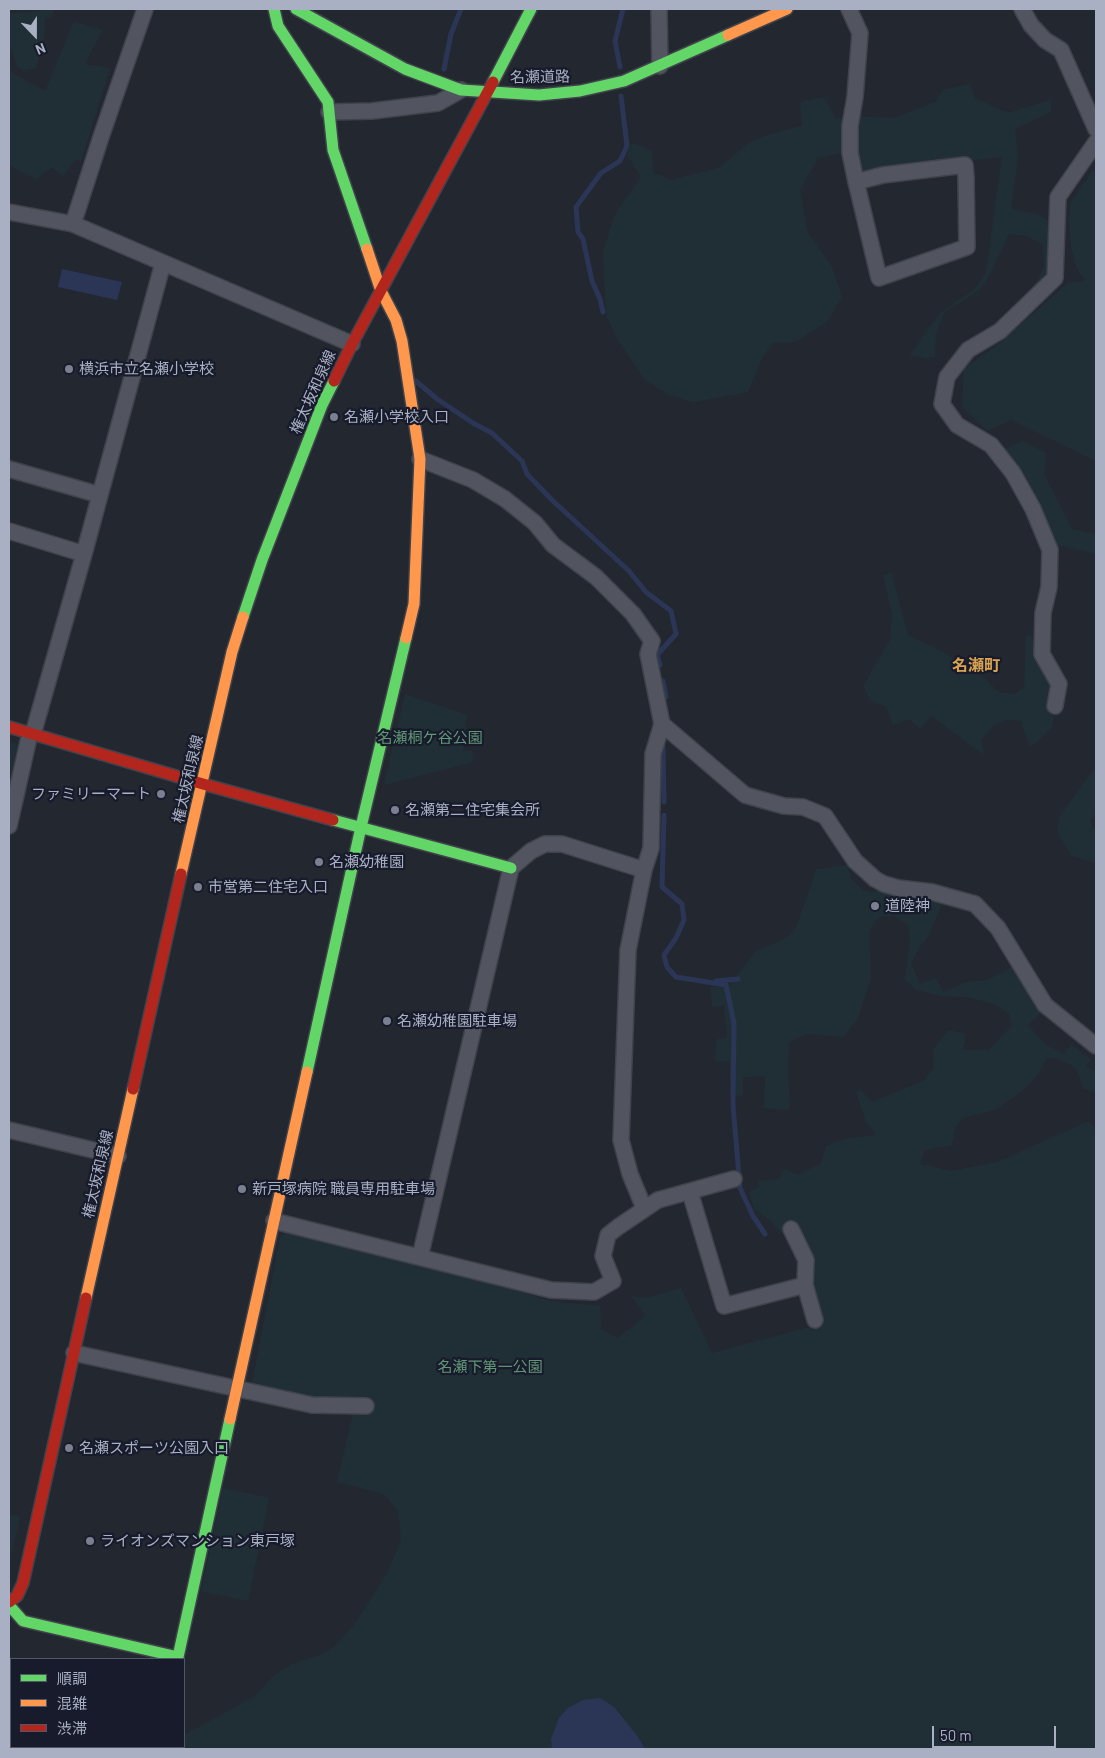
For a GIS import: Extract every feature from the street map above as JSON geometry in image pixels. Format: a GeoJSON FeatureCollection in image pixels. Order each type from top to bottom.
{"type":"FeatureCollection","features":[{"type":"Feature","properties":{"kind":"street"},"geometry":{"type":"LineString","coordinates":[[73,224],[144,9]]}},
{"type":"Feature","properties":{"kind":"street"},"geometry":{"type":"LineString","coordinates":[[9,1604],[23,1621],[178,1657],[361,827],[414,604],[420,459],[402,341],[396,320],[381,291],[333,150],[328,102],[278,26],[274,9]]}},
{"type":"Feature","properties":{"kind":"street","name":"名瀬道路"},"geometry":{"type":"LineString","coordinates":[[296,9],[405,69],[462,90],[539,95],[580,91],[624,81],[787,9]]}},
{"type":"Feature","properties":{"kind":"street","name":"権太坂和泉線"},"geometry":{"type":"LineString","coordinates":[[9,1604],[17,1596],[23,1583],[232,652],[262,560],[322,405],[352,344],[531,9]]}},
{"type":"Feature","properties":{"kind":"street"},"geometry":{"type":"LineString","coordinates":[[659,9],[660,66]]}},
{"type":"Feature","properties":{"kind":"street"},"geometry":{"type":"LineString","coordinates":[[849,9],[860,33],[855,97],[850,126],[850,153],[856,182],[878,278],[967,247],[965,165],[884,175],[856,182]]}},
{"type":"Feature","properties":{"kind":"street"},"geometry":{"type":"LineString","coordinates":[[1022,9],[1031,25],[1061,50],[1096,130]]}},
{"type":"Feature","properties":{"kind":"street"},"geometry":{"type":"LineString","coordinates":[[329,112],[372,111],[438,103],[462,90]]}},
{"type":"Feature","properties":{"kind":"street"},"geometry":{"type":"LineString","coordinates":[[1055,706],[1059,684],[1042,654],[1043,613],[1049,587],[1050,549],[1033,509],[1013,473],[991,445],[957,425],[942,404],[947,377],[968,350],[1000,331],[1055,278],[1058,196],[1096,142]]}},
{"type":"Feature","properties":{"kind":"street"},"geometry":{"type":"LineString","coordinates":[[9,212],[73,224],[352,344]]}},
{"type":"Feature","properties":{"kind":"street"},"geometry":{"type":"LineString","coordinates":[[9,826],[31,734],[84,554],[163,264]]}},
{"type":"Feature","properties":{"kind":"street"},"geometry":{"type":"LineString","coordinates":[[420,459],[473,480],[505,499],[535,523],[553,546],[596,577],[633,614],[652,641],[648,654],[662,724],[653,754],[651,848],[644,870],[628,950],[620,1140],[630,1174],[644,1208]]}},
{"type":"Feature","properties":{"kind":"street"},"geometry":{"type":"LineString","coordinates":[[9,469],[100,495]]}},
{"type":"Feature","properties":{"kind":"street"},"geometry":{"type":"LineString","coordinates":[[9,531],[84,554]]}},
{"type":"Feature","properties":{"kind":"street"},"geometry":{"type":"LineString","coordinates":[[662,724],[746,795],[784,806],[803,807],[825,816],[856,861],[875,879],[898,888],[932,892],[975,904],[998,928],[1045,1005],[1096,1046]]}},
{"type":"Feature","properties":{"kind":"street"},"geometry":{"type":"LineString","coordinates":[[9,727],[202,784],[511,868]]}},
{"type":"Feature","properties":{"kind":"street"},"geometry":{"type":"LineString","coordinates":[[420,1257],[511,868],[532,851],[545,844],[562,844],[644,870]]}},
{"type":"Feature","properties":{"kind":"street"},"geometry":{"type":"LineString","coordinates":[[9,1130],[118,1156]]}},
{"type":"Feature","properties":{"kind":"street"},"geometry":{"type":"LineString","coordinates":[[274,1221],[551,1290],[594,1292],[613,1281],[603,1256],[608,1235],[658,1200],[734,1179]]}},
{"type":"Feature","properties":{"kind":"street"},"geometry":{"type":"LineString","coordinates":[[690,1192],[724,1306],[805,1285]]}},
{"type":"Feature","properties":{"kind":"street"},"geometry":{"type":"LineString","coordinates":[[792,1230],[806,1260],[805,1285],[815,1320]]}},
{"type":"Feature","properties":{"kind":"street"},"geometry":{"type":"LineString","coordinates":[[74,1353],[236,1390],[312,1405],[366,1406]]}},
{"type":"Feature","properties":{"kind":"green space"},"geometry":{"type":"Polygon","coordinates":[[[44,9],[55,9],[51,17],[45,17],[44,41],[36,68],[23,70],[17,67],[9,43],[9,13],[37,12],[44,9]]]}},
{"type":"Feature","properties":{"kind":"green space"},"geometry":{"type":"Polygon","coordinates":[[[74,22],[103,30],[85,64],[110,68],[81,162],[76,159],[63,176],[52,167],[36,179],[9,165],[9,67],[14,74],[45,91],[74,22]]]}},
{"type":"Feature","properties":{"kind":"green space"},"geometry":{"type":"Polygon","coordinates":[[[970,84],[975,98],[1008,113],[1051,100],[1051,112],[1015,129],[1018,157],[1011,209],[1039,215],[1048,221],[1048,270],[1042,279],[1024,296],[1039,278],[1044,266],[1043,245],[1027,236],[1009,234],[986,282],[978,291],[945,312],[936,333],[935,357],[926,358],[910,355],[940,313],[975,289],[986,272],[1002,157],[892,169],[860,175],[845,152],[818,158],[800,190],[807,231],[832,267],[842,297],[827,322],[795,342],[773,343],[762,358],[748,392],[693,402],[670,395],[645,380],[617,339],[606,315],[603,252],[614,216],[641,177],[627,155],[632,143],[652,152],[653,172],[671,180],[719,168],[749,143],[767,135],[802,126],[800,102],[824,97],[836,119],[858,116],[895,118],[935,102],[943,90],[970,84]]]}},
{"type":"Feature","properties":{"kind":"green space"},"geometry":{"type":"Polygon","coordinates":[[[1093,170],[1096,173],[1096,461],[1011,420],[987,431],[962,406],[964,368],[995,347],[1068,283],[1086,281],[1075,264],[1071,247],[1069,221],[1071,202],[1093,170]]]}},
{"type":"Feature","properties":{"kind":"green space"},"geometry":{"type":"Polygon","coordinates":[[[1022,441],[1046,453],[1044,474],[1072,529],[1096,534],[1096,554],[1054,544],[1028,481],[1005,449],[1022,441]]]}},
{"type":"Feature","properties":{"kind":"green space"},"geometry":{"type":"Polygon","coordinates":[[[891,572],[908,635],[943,652],[986,679],[998,692],[1015,694],[1024,688],[1026,636],[1031,635],[1037,655],[1054,683],[1053,726],[1036,743],[1029,746],[1021,721],[1006,720],[993,726],[981,740],[984,755],[931,716],[921,729],[908,719],[893,725],[886,707],[870,700],[863,686],[890,640],[892,614],[883,575],[891,572]]]}},
{"type":"Feature","properties":{"kind":"green space","name":"名瀬桐ケ谷公園"},"geometry":{"type":"Polygon","coordinates":[[[405,694],[467,715],[463,751],[472,751],[473,762],[384,785],[405,694]]]}},
{"type":"Feature","properties":{"kind":"green space"},"geometry":{"type":"Polygon","coordinates":[[[9,741],[18,744],[9,783],[9,741]]]}},
{"type":"Feature","properties":{"kind":"green space"},"geometry":{"type":"Polygon","coordinates":[[[1096,766],[1096,816],[1090,820],[1096,831],[1096,864],[1071,855],[1057,832],[1060,816],[1096,766]]]}},
{"type":"Feature","properties":{"kind":"green space","name":"名瀬下第一公園"},"geometry":{"type":"Polygon","coordinates":[[[847,865],[852,880],[863,890],[872,892],[884,886],[932,894],[931,901],[943,903],[927,938],[911,963],[920,984],[936,978],[944,992],[967,982],[987,980],[1014,966],[1045,1009],[1028,1025],[1046,1045],[1064,1054],[1071,1044],[1091,1060],[1086,1066],[1096,1072],[1096,1092],[1084,1089],[1075,1067],[1056,1058],[1047,1058],[1038,1074],[1025,1089],[995,1110],[965,1117],[954,1131],[952,1145],[925,1150],[920,1164],[951,1171],[997,1162],[1089,1121],[1096,1131],[1096,1749],[9,1749],[9,1655],[13,1658],[10,1658],[10,1748],[185,1748],[185,1734],[255,1696],[273,1676],[292,1664],[323,1654],[336,1645],[354,1625],[388,1572],[401,1540],[398,1511],[384,1494],[337,1482],[353,1413],[365,1416],[367,1402],[307,1397],[252,1384],[280,1237],[287,1232],[451,1271],[549,1301],[600,1306],[601,1329],[618,1338],[646,1315],[631,1296],[645,1298],[681,1288],[712,1353],[821,1324],[793,1227],[781,1233],[770,1220],[754,1209],[749,1192],[759,1187],[758,1181],[779,1179],[784,1169],[798,1175],[821,1163],[826,1146],[844,1139],[877,1135],[866,1122],[856,1092],[861,1090],[872,1102],[923,1081],[934,1068],[933,1049],[949,1030],[966,1034],[963,1050],[989,1050],[1012,1025],[1009,1013],[994,1004],[968,997],[942,996],[916,990],[905,979],[910,940],[908,925],[894,916],[883,916],[875,921],[869,932],[871,978],[858,1018],[844,1037],[807,1034],[789,1042],[790,1110],[764,1108],[765,1076],[743,1077],[743,1096],[730,1095],[730,1061],[715,1061],[717,1039],[727,1038],[724,1006],[712,1007],[710,987],[729,986],[755,952],[788,937],[795,930],[817,868],[823,869],[847,865]]]}},
{"type":"Feature","properties":{"kind":"green space"},"geometry":{"type":"Polygon","coordinates":[[[223,1488],[269,1498],[248,1601],[201,1591],[223,1488]]]}},
{"type":"Feature","properties":{"kind":"green space"},"geometry":{"type":"Polygon","coordinates":[[[9,1514],[20,1517],[9,1566],[9,1514]]]}},
{"type":"Feature","properties":{"kind":"water"},"geometry":{"type":"Polygon","coordinates":[[[62,269],[122,282],[117,300],[58,287],[62,269]]]}},
{"type":"Feature","properties":{"kind":"water"},"geometry":{"type":"Polygon","coordinates":[[[600,1698],[614,1707],[645,1749],[552,1749],[551,1739],[559,1718],[568,1708],[583,1700],[600,1698]]]}},
{"type":"Feature","properties":{"kind":"waterway"},"geometry":{"type":"LineString","coordinates":[[444,69],[451,34],[461,9]]}},
{"type":"Feature","properties":{"kind":"waterway"},"geometry":{"type":"LineString","coordinates":[[620,67],[615,41],[623,9]]}},
{"type":"Feature","properties":{"kind":"waterway"},"geometry":{"type":"LineString","coordinates":[[603,312],[600,299],[592,281],[583,239],[578,232],[576,207],[601,173],[620,161],[627,146],[621,96]]}},
{"type":"Feature","properties":{"kind":"waterway"},"geometry":{"type":"LineString","coordinates":[[416,381],[437,399],[492,433],[522,461],[527,474],[552,500],[629,571],[646,592],[671,611],[676,634],[657,655],[660,665]]}},
{"type":"Feature","properties":{"kind":"waterway"},"geometry":{"type":"LineString","coordinates":[[663,681],[666,697]]}},
{"type":"Feature","properties":{"kind":"waterway"},"geometry":{"type":"LineString","coordinates":[[663,745],[664,802]]}},
{"type":"Feature","properties":{"kind":"waterway"},"geometry":{"type":"LineString","coordinates":[[664,815],[662,887],[682,904],[684,920],[676,938],[664,955],[667,967],[676,977],[726,985],[734,1023],[733,1105],[740,1188],[753,1216],[765,1234]]}},
{"type":"Feature","properties":{"kind":"waterway"},"geometry":{"type":"LineString","coordinates":[[716,981],[738,979]]}},
{"type":"Feature","properties":{"kind":"traffic: fast"},"geometry":{"type":"LineString","coordinates":[[274,9],[278,26],[328,102],[333,150],[367,249]]}},
{"type":"Feature","properties":{"kind":"traffic: fast"},"geometry":{"type":"LineString","coordinates":[[296,9],[405,69],[461,90],[539,95],[580,91],[624,81],[728,35]]}},
{"type":"Feature","properties":{"kind":"traffic: fast"},"geometry":{"type":"LineString","coordinates":[[493,82],[531,9]]}},
{"type":"Feature","properties":{"kind":"traffic: fast"},"geometry":{"type":"LineString","coordinates":[[243,617],[262,560],[322,405],[334,381]]}},
{"type":"Feature","properties":{"kind":"traffic: fast"},"geometry":{"type":"LineString","coordinates":[[307,1072],[361,827],[406,638]]}},
{"type":"Feature","properties":{"kind":"traffic: fast"},"geometry":{"type":"LineString","coordinates":[[333,820],[511,868]]}},
{"type":"Feature","properties":{"kind":"traffic: fast"},"geometry":{"type":"LineString","coordinates":[[9,1605],[23,1621],[178,1657],[230,1419]]}},
{"type":"Feature","properties":{"kind":"traffic: slow"},"geometry":{"type":"LineString","coordinates":[[728,35],[787,9]]}},
{"type":"Feature","properties":{"kind":"traffic: slow"},"geometry":{"type":"LineString","coordinates":[[367,249],[381,291],[396,320],[402,341],[420,459],[414,604],[406,638]]}},
{"type":"Feature","properties":{"kind":"traffic: slow"},"geometry":{"type":"LineString","coordinates":[[181,874],[232,652],[243,617]]}},
{"type":"Feature","properties":{"kind":"traffic: slow"},"geometry":{"type":"LineString","coordinates":[[230,1419],[307,1072]]}},
{"type":"Feature","properties":{"kind":"traffic: slow"},"geometry":{"type":"LineString","coordinates":[[86,1298],[133,1089]]}},
{"type":"Feature","properties":{"kind":"traffic: jam"},"geometry":{"type":"LineString","coordinates":[[334,381],[493,82]]}},
{"type":"Feature","properties":{"kind":"traffic: jam"},"geometry":{"type":"LineString","coordinates":[[9,727],[333,820]]}},
{"type":"Feature","properties":{"kind":"traffic: jam"},"geometry":{"type":"LineString","coordinates":[[133,1089],[181,874]]}},
{"type":"Feature","properties":{"kind":"traffic: jam"},"geometry":{"type":"LineString","coordinates":[[9,1602],[17,1596],[23,1583],[86,1298]]}},
{"type":"Feature","properties":{"kind":"place","name":"横浜市立名瀬小学校"},"geometry":{"type":"Point","coordinates":[69,369]}},
{"type":"Feature","properties":{"kind":"place","name":"名瀬小学校入口"},"geometry":{"type":"Point","coordinates":[334,417]}},
{"type":"Feature","properties":{"kind":"place","name":"ファミリーマート"},"geometry":{"type":"Point","coordinates":[161,794]}},
{"type":"Feature","properties":{"kind":"place","name":"名瀬第二住宅集会所"},"geometry":{"type":"Point","coordinates":[395,810]}},
{"type":"Feature","properties":{"kind":"place","name":"名瀬幼稚園"},"geometry":{"type":"Point","coordinates":[319,862]}},
{"type":"Feature","properties":{"kind":"place","name":"市営第二住宅入口"},"geometry":{"type":"Point","coordinates":[198,887]}},
{"type":"Feature","properties":{"kind":"place","name":"道陸神"},"geometry":{"type":"Point","coordinates":[875,906]}},
{"type":"Feature","properties":{"kind":"place","name":"名瀬幼稚園駐車場"},"geometry":{"type":"Point","coordinates":[387,1021]}},
{"type":"Feature","properties":{"kind":"place","name":"新戸塚病院 職員専用駐車場"},"geometry":{"type":"Point","coordinates":[242,1189]}},
{"type":"Feature","properties":{"kind":"place","name":"名瀬スポーツ公園入口"},"geometry":{"type":"Point","coordinates":[69,1448]}},
{"type":"Feature","properties":{"kind":"place","name":"ライオンズマンション東戸塚"},"geometry":{"type":"Point","coordinates":[90,1541]}},
{"type":"Feature","properties":{"kind":"district","name":"名瀬町"},"geometry":{"type":"Point","coordinates":[976,666]}}]}
